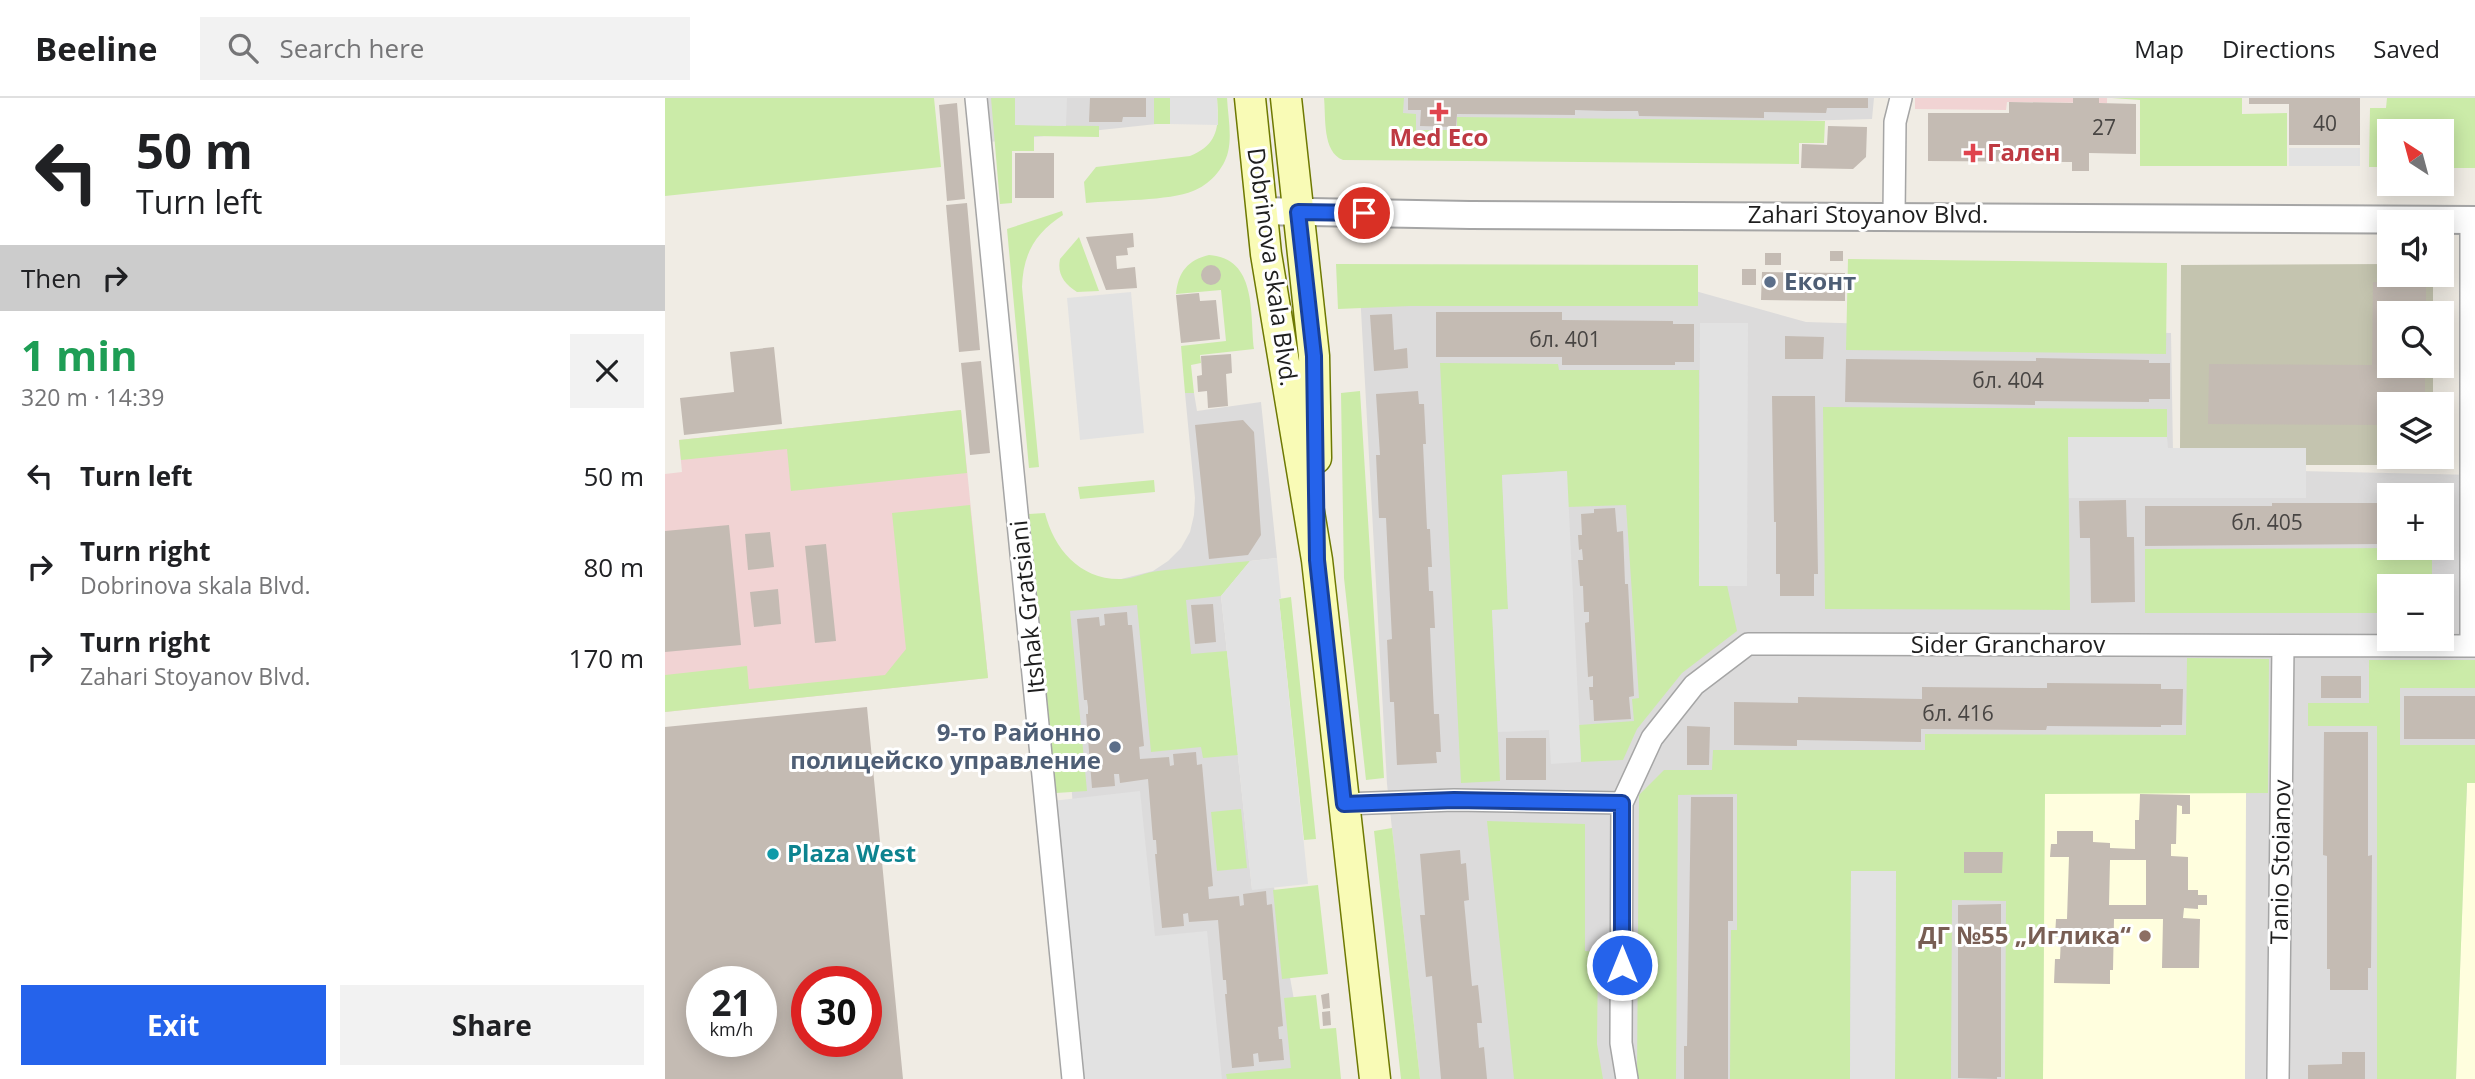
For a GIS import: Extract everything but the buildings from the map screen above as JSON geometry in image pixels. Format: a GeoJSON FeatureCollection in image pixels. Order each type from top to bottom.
{"type":"FeatureCollection","features":[{"type":"Feature","properties":{"kind":"main road","name":"Dobrinova skala Blvd."},"geometry":{"type":"LineString","coordinates":[[1250,98],[1266,254],[1317,560],[1375,1079]]}},
{"type":"Feature","properties":{"kind":"main road","name":"Dobrinova skala Blvd."},"geometry":{"type":"LineString","coordinates":[[1286,98],[1314,356],[1317,560]]}},
{"type":"Feature","properties":{"kind":"street","name":"Itshak Gratsiani"},"geometry":{"type":"LineString","coordinates":[[976,98],[1073,1079]]}},
{"type":"Feature","properties":{"kind":"street"},"geometry":{"type":"LineString","coordinates":[[1894,215],[1895,122],[1901,98]]}},
{"type":"Feature","properties":{"kind":"street","name":"Zahari Stoyanov Blvd."},"geometry":{"type":"LineString","coordinates":[[1261,211],[1470,215],[1894,215],[2473,220]]}},
{"type":"Feature","properties":{"kind":"street"},"geometry":{"type":"LineString","coordinates":[[2473,220],[2473,646]]}},
{"type":"Feature","properties":{"kind":"street","name":"Sider Grancharov"},"geometry":{"type":"LineString","coordinates":[[1622,803],[1652,738],[1694,685],[1748,644],[2473,646]]}},
{"type":"Feature","properties":{"kind":"street","name":"Tanio Stoianov"},"geometry":{"type":"LineString","coordinates":[[2278,1079],[2283,646]]}},
{"type":"Feature","properties":{"kind":"street"},"geometry":{"type":"LineString","coordinates":[[1344,804],[1454,800],[1622,803],[1621,1043],[1627,1079]]}},
{"type":"Feature","properties":{"kind":"shaded area"},"geometry":{"type":"Polygon","coordinates":[[[985,98],[1192,98],[1194,120],[989,142],[985,98]]]}},
{"type":"Feature","properties":{"kind":"shaded area"},"geometry":{"type":"Polygon","coordinates":[[[1015,98],[1067,98],[1066,126],[1015,125],[1015,98]]]}},
{"type":"Feature","properties":{"kind":"shaded area"},"geometry":{"type":"Polygon","coordinates":[[[1170,98],[1217,98],[1218,125],[1170,124],[1170,98]]]}},
{"type":"Feature","properties":{"kind":"shaded area"},"geometry":{"type":"Polygon","coordinates":[[[1387,98],[1874,98],[1872,119],[1386,132],[1387,98]]]}},
{"type":"Feature","properties":{"kind":"shaded area"},"geometry":{"type":"Polygon","coordinates":[[[1915,98],[2107,98],[2107,103],[2007,102],[2006,110],[1915,109],[1915,98]]]}},
{"type":"Feature","properties":{"kind":"shaded area"},"geometry":{"type":"Polygon","coordinates":[[[2289,148],[2360,148],[2360,166],[2289,166],[2289,148]]]}},
{"type":"Feature","properties":{"kind":"shaded area"},"geometry":{"type":"Polygon","coordinates":[[[2377,264],[2377,287],[2433,287],[2433,301],[2377,301],[2377,378],[2433,378],[2433,392],[2377,392],[2377,465],[2306,465],[2305,448],[2180,448],[2181,265],[2377,264]]]}},
{"type":"Feature","properties":{"kind":"shaded area"},"geometry":{"type":"Polygon","coordinates":[[[1359,274],[1681,287],[1806,322],[2171,333],[2173,452],[2300,471],[2475,475],[2475,769],[2409,1079],[1420,1079],[1387,784],[1359,274]]]}},
{"type":"Feature","properties":{"kind":"shaded area"},"geometry":{"type":"Polygon","coordinates":[[[1131,292],[1144,433],[1080,440],[1067,298],[1131,292]]]}},
{"type":"Feature","properties":{"kind":"shaded area"},"geometry":{"type":"Polygon","coordinates":[[[1700,323],[1748,323],[1747,586],[1699,586],[1700,323]]]}},
{"type":"Feature","properties":{"kind":"shaded area"},"geometry":{"type":"Polygon","coordinates":[[[1185,393],[1194,393],[1197,411],[1261,402],[1277,558],[1250,561],[1221,596],[1252,889],[1274,887],[1308,1079],[1092,1079],[1058,595],[1153,571],[1181,548],[1190,532],[1195,498],[1185,393]]]}},
{"type":"Feature","properties":{"kind":"shaded area"},"geometry":{"type":"Polygon","coordinates":[[[961,410],[988,678],[665,712],[665,474],[682,472],[679,440],[961,410]]]}},
{"type":"Feature","properties":{"kind":"shaded area"},"geometry":{"type":"Polygon","coordinates":[[[2068,437],[2167,437],[2168,448],[2306,448],[2306,498],[2069,498],[2068,437]]]}},
{"type":"Feature","properties":{"kind":"shaded area"},"geometry":{"type":"Polygon","coordinates":[[[1567,471],[1581,762],[1551,764],[1549,730],[1498,732],[1492,610],[1508,609],[1502,475],[1567,471]]]}},
{"type":"Feature","properties":{"kind":"shaded area"},"geometry":{"type":"Polygon","coordinates":[[[1277,558],[1308,884],[1252,890],[1221,596],[1250,561],[1277,558]]]}},
{"type":"Feature","properties":{"kind":"shaded area"},"geometry":{"type":"Polygon","coordinates":[[[2467,782],[2475,783],[2475,1079],[2456,1079],[2467,782]]]}},
{"type":"Feature","properties":{"kind":"shaded area"},"geometry":{"type":"Polygon","coordinates":[[[1140,791],[1155,936],[1207,931],[1222,1079],[1081,1079],[1052,801],[1140,791]]]}},
{"type":"Feature","properties":{"kind":"shaded area","name":"ДГ №55 „Иглика“"},"geometry":{"type":"Polygon","coordinates":[[[2044,793],[2246,793],[2245,1079],[2043,1079],[2044,793]]]}},
{"type":"Feature","properties":{"kind":"shaded area"},"geometry":{"type":"Polygon","coordinates":[[[1851,871],[1896,871],[1895,1079],[1850,1079],[1851,871]]]}},
{"type":"Feature","properties":{"kind":"green space"},"geometry":{"type":"Polygon","coordinates":[[[665,98],[934,98],[941,167],[665,196],[665,98]]]}},
{"type":"Feature","properties":{"kind":"green space"},"geometry":{"type":"Polygon","coordinates":[[[991,98],[1015,98],[1015,125],[1099,126],[1099,137],[1034,136],[1034,151],[1012,151],[1012,203],[1000,204],[991,98]]]}},
{"type":"Feature","properties":{"kind":"green space"},"geometry":{"type":"Polygon","coordinates":[[[1154,98],[1170,98],[1170,124],[1154,124],[1154,98]]]}},
{"type":"Feature","properties":{"kind":"green space"},"geometry":{"type":"Polygon","coordinates":[[[1217,98],[1227,98],[1229,146],[1223,164],[1210,181],[1193,191],[1171,197],[1086,203],[1084,182],[1096,167],[1190,156],[1207,146],[1217,125],[1217,98]]]}},
{"type":"Feature","properties":{"kind":"green space"},"geometry":{"type":"Polygon","coordinates":[[[1324,98],[1404,98],[1403,113],[1416,114],[1416,130],[1457,130],[1457,117],[1825,121],[1824,143],[1799,143],[1799,164],[1343,160],[1331,150],[1328,142],[1324,98]]]}},
{"type":"Feature","properties":{"kind":"green space"},"geometry":{"type":"Polygon","coordinates":[[[2112,98],[2242,98],[2242,114],[2287,113],[2287,166],[2140,166],[2140,100],[2112,98]]]}},
{"type":"Feature","properties":{"kind":"green space"},"geometry":{"type":"Polygon","coordinates":[[[2387,98],[2475,98],[2475,168],[2454,168],[2454,119],[2377,119],[2377,167],[2369,167],[2370,108],[2386,108],[2387,98]]]}},
{"type":"Feature","properties":{"kind":"green space"},"geometry":{"type":"Polygon","coordinates":[[[1062,211],[1063,215],[1045,229],[1032,245],[1023,275],[1039,467],[1029,468],[1007,229],[1062,211]]]}},
{"type":"Feature","properties":{"kind":"green space"},"geometry":{"type":"Polygon","coordinates":[[[1079,237],[1099,291],[1077,292],[1068,286],[1061,274],[1060,259],[1079,237]]]}},
{"type":"Feature","properties":{"kind":"green space"},"geometry":{"type":"Polygon","coordinates":[[[1209,255],[1225,258],[1236,266],[1243,277],[1251,304],[1254,349],[1200,355],[1201,363],[1191,365],[1194,393],[1185,393],[1181,346],[1226,341],[1221,290],[1176,294],[1185,268],[1195,260],[1209,255]]]}},
{"type":"Feature","properties":{"kind":"green space"},"geometry":{"type":"Polygon","coordinates":[[[1848,259],[2167,263],[2166,354],[1846,350],[1848,259]]]}},
{"type":"Feature","properties":{"kind":"green space"},"geometry":{"type":"Polygon","coordinates":[[[1336,264],[1698,265],[1698,306],[1410,306],[1338,309],[1336,264]]]}},
{"type":"Feature","properties":{"kind":"green space"},"geometry":{"type":"Polygon","coordinates":[[[1440,363],[1558,364],[1559,370],[1699,370],[1699,585],[1727,585],[1737,631],[1682,673],[1637,729],[1623,760],[1581,762],[1579,725],[1634,721],[1632,699],[1639,698],[1626,505],[1568,507],[1566,471],[1502,475],[1508,609],[1492,611],[1500,781],[1461,783],[1440,363]]]}},
{"type":"Feature","properties":{"kind":"green space"},"geometry":{"type":"Polygon","coordinates":[[[1360,391],[1384,778],[1366,780],[1344,578],[1341,393],[1360,391]]]}},
{"type":"Feature","properties":{"kind":"green space"},"geometry":{"type":"Polygon","coordinates":[[[1823,407],[2167,409],[2167,437],[2068,437],[2070,610],[1825,609],[1823,407]]]}},
{"type":"Feature","properties":{"kind":"green space"},"geometry":{"type":"Polygon","coordinates":[[[961,410],[967,473],[791,491],[787,449],[681,460],[679,440],[961,410]]]}},
{"type":"Feature","properties":{"kind":"green space"},"geometry":{"type":"Polygon","coordinates":[[[1154,480],[1155,492],[1080,499],[1078,487],[1154,480]]]}},
{"type":"Feature","properties":{"kind":"green space"},"geometry":{"type":"Polygon","coordinates":[[[970,505],[988,678],[665,712],[665,675],[747,666],[749,689],[885,675],[906,649],[892,513],[970,505]]]}},
{"type":"Feature","properties":{"kind":"green space"},"geometry":{"type":"Polygon","coordinates":[[[1045,513],[1055,539],[1071,560],[1081,568],[1106,578],[1126,579],[1153,572],[1250,561],[1221,596],[1186,600],[1191,654],[1227,651],[1238,755],[1203,758],[1201,747],[1151,752],[1137,605],[1070,611],[1087,791],[1056,793],[1029,514],[1045,513]]]}},
{"type":"Feature","properties":{"kind":"green space"},"geometry":{"type":"Polygon","coordinates":[[[2377,548],[2377,560],[2432,560],[2432,574],[2377,574],[2377,613],[2145,613],[2145,549],[2377,548]]]}},
{"type":"Feature","properties":{"kind":"green space"},"geometry":{"type":"Polygon","coordinates":[[[1291,597],[1316,839],[1304,840],[1279,599],[1291,597]]]}},
{"type":"Feature","properties":{"kind":"green space"},"geometry":{"type":"Polygon","coordinates":[[[2187,658],[2269,659],[2268,793],[2045,794],[2043,1079],[2005,1079],[2006,901],[1952,900],[1951,1079],[1895,1079],[1896,871],[1851,871],[1850,1079],[1730,1079],[1731,930],[1737,930],[1737,794],[1678,795],[1676,1079],[1637,1079],[1639,795],[1664,770],[1712,770],[1713,750],[1925,750],[1925,734],[2186,735],[2187,658]]]}},
{"type":"Feature","properties":{"kind":"green space"},"geometry":{"type":"Polygon","coordinates":[[[2369,660],[2475,660],[2475,688],[2400,688],[2400,745],[2475,745],[2475,783],[2467,783],[2456,1079],[2377,1079],[2377,726],[2308,726],[2308,703],[2369,703],[2369,660]]]}},
{"type":"Feature","properties":{"kind":"green space"},"geometry":{"type":"Polygon","coordinates":[[[1241,809],[1247,868],[1217,871],[1211,812],[1241,809]]]}},
{"type":"Feature","properties":{"kind":"green space"},"geometry":{"type":"Polygon","coordinates":[[[1487,821],[1585,824],[1585,951],[1598,952],[1597,1044],[1603,1079],[1514,1079],[1487,821]]]}},
{"type":"Feature","properties":{"kind":"green space"},"geometry":{"type":"Polygon","coordinates":[[[1392,828],[1420,1079],[1401,1079],[1374,831],[1392,828]]]}},
{"type":"Feature","properties":{"kind":"green space"},"geometry":{"type":"Polygon","coordinates":[[[1318,885],[1328,974],[1282,979],[1273,890],[1318,885]]]}},
{"type":"Feature","properties":{"kind":"green space"},"geometry":{"type":"Polygon","coordinates":[[[1316,995],[1320,1029],[1336,1028],[1341,1079],[1227,1079],[1226,1074],[1291,1068],[1284,998],[1316,995]]]}},
{"type":"Feature","properties":{"kind":"place","name":"Med Eco"},"geometry":{"type":"Point","coordinates":[1439,112]}},
{"type":"Feature","properties":{"kind":"place","name":"Гален"},"geometry":{"type":"Point","coordinates":[1973,153]}},
{"type":"Feature","properties":{"kind":"place","name":"Еконт"},"geometry":{"type":"Point","coordinates":[1770,282]}},
{"type":"Feature","properties":{"kind":"place","name":"9-то Районно полицейско управление"},"geometry":{"type":"Point","coordinates":[1115,747]}},
{"type":"Feature","properties":{"kind":"place","name":"Plaza West"},"geometry":{"type":"Point","coordinates":[773,854]}},
{"type":"Feature","properties":{"kind":"place","name":"ДГ №55 „Иглика“"},"geometry":{"type":"Point","coordinates":[2145,936]}},
{"type":"Feature","properties":{"kind":"route"},"geometry":{"type":"LineString","coordinates":[[1364,213],[1298,212],[1314,356],[1317,560],[1344,804],[1454,800],[1622,803],[1622,965]]}}]}
